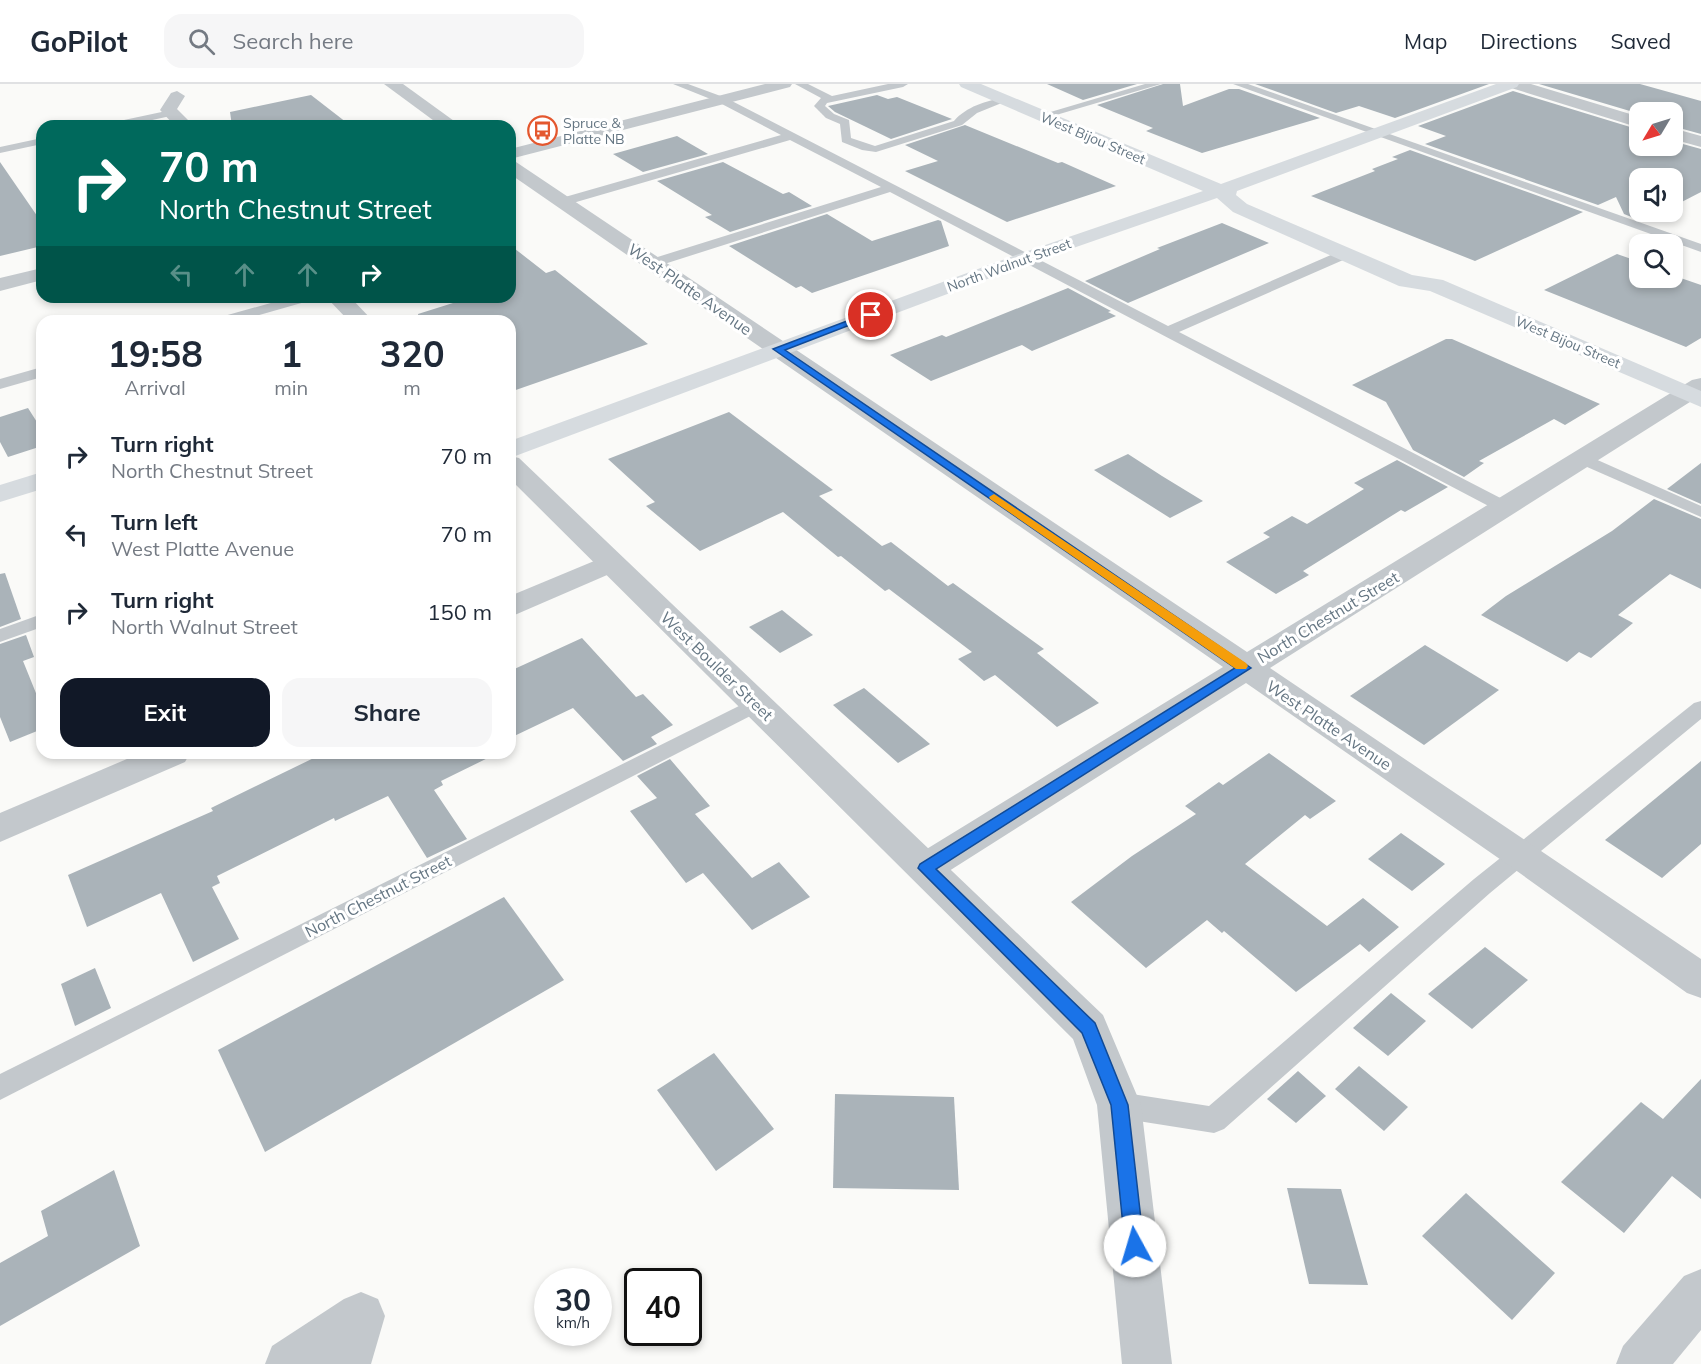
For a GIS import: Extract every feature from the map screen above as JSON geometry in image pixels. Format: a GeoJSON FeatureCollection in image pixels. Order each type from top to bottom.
{"type":"FeatureCollection","features":[{"type":"Feature","properties":{"kind":"main road","name":"West Bijou Street"},"geometry":{"type":"LineString","coordinates":[[967,84],[1220,191],[1254,196],[1431,272],[1435,285]]}},
{"type":"Feature","properties":{"kind":"main road","name":"North Walnut Street"},"geometry":{"type":"LineString","coordinates":[[516,448],[1026,258],[1220,191],[1512,84]]}},
{"type":"Feature","properties":{"kind":"main road","name":"West Bijou Street"},"geometry":{"type":"LineString","coordinates":[[1220,191],[1240,208],[1407,281],[1435,285],[1696,393]]}},
{"type":"Feature","properties":{"kind":"main road"},"geometry":{"type":"LineString","coordinates":[[0,494],[36,482]]}},
{"type":"Feature","properties":{"kind":"street"},"geometry":{"type":"LineString","coordinates":[[392,84],[443,120]]}},
{"type":"Feature","properties":{"kind":"street"},"geometry":{"type":"LineString","coordinates":[[516,152],[784,84]]}},
{"type":"Feature","properties":{"kind":"street"},"geometry":{"type":"LineString","coordinates":[[1512,84],[1629,120]]}},
{"type":"Feature","properties":{"kind":"street"},"geometry":{"type":"LineString","coordinates":[[177,96],[168,110],[179,120]]}},
{"type":"Feature","properties":{"kind":"street"},"geometry":{"type":"LineString","coordinates":[[1683,136],[1701,142]]}},
{"type":"Feature","properties":{"kind":"street","name":"West Platte Avenue"},"geometry":{"type":"LineString","coordinates":[[516,170],[1520,854],[1701,981]]}},
{"type":"Feature","properties":{"kind":"street"},"geometry":{"type":"LineString","coordinates":[[0,285],[36,276]]}},
{"type":"Feature","properties":{"kind":"street"},"geometry":{"type":"LineString","coordinates":[[343,303],[356,315]]}},
{"type":"Feature","properties":{"kind":"street","name":"North Chestnut Street"},"geometry":{"type":"LineString","coordinates":[[926,868],[1245,668],[1584,459],[1696,393]]}},
{"type":"Feature","properties":{"kind":"street","name":"West Boulder Street"},"geometry":{"type":"LineString","coordinates":[[516,470],[1089,1028],[1119,1105],[1147,1364]]}},
{"type":"Feature","properties":{"kind":"street"},"geometry":{"type":"LineString","coordinates":[[516,604],[611,563]]}},
{"type":"Feature","properties":{"kind":"street"},"geometry":{"type":"LineString","coordinates":[[0,828],[159,759]]}},
{"type":"Feature","properties":{"kind":"street"},"geometry":{"type":"LineString","coordinates":[[1641,1364],[1701,1293]]}},
{"type":"Feature","properties":{"kind":"street"},"geometry":{"type":"LineString","coordinates":[[290,1364],[361,1316],[346,1364]]}},
{"type":"Feature","properties":{"kind":"lane"},"geometry":{"type":"LineString","coordinates":[[678,84],[722,100],[1506,508]]}},
{"type":"Feature","properties":{"kind":"lane"},"geometry":{"type":"LineString","coordinates":[[800,84],[831,99]]}},
{"type":"Feature","properties":{"kind":"lane"},"geometry":{"type":"LineString","coordinates":[[903,84],[831,99],[819,106],[830,116],[844,122],[846,140],[866,148],[876,149],[958,123],[964,115],[973,110],[1004,100]]}},
{"type":"Feature","properties":{"kind":"lane"},"geometry":{"type":"LineString","coordinates":[[1041,116],[1156,84]]}},
{"type":"Feature","properties":{"kind":"lane"},"geometry":{"type":"LineString","coordinates":[[1238,84],[1701,248]]}},
{"type":"Feature","properties":{"kind":"lane"},"geometry":{"type":"LineString","coordinates":[[138,120],[171,113]]}},
{"type":"Feature","properties":{"kind":"lane"},"geometry":{"type":"LineString","coordinates":[[562,202],[791,136]]}},
{"type":"Feature","properties":{"kind":"lane"},"geometry":{"type":"LineString","coordinates":[[0,150],[36,142]]}},
{"type":"Feature","properties":{"kind":"lane"},"geometry":{"type":"LineString","coordinates":[[653,263],[891,188]]}},
{"type":"Feature","properties":{"kind":"lane"},"geometry":{"type":"LineString","coordinates":[[1167,332],[1345,254]]}},
{"type":"Feature","properties":{"kind":"lane"},"geometry":{"type":"LineString","coordinates":[[243,315],[285,303]]}},
{"type":"Feature","properties":{"kind":"lane"},"geometry":{"type":"LineString","coordinates":[[0,384],[36,374]]}},
{"type":"Feature","properties":{"kind":"lane"},"geometry":{"type":"LineString","coordinates":[[1584,459],[1701,512]]}},
{"type":"Feature","properties":{"kind":"lane"},"geometry":{"type":"LineString","coordinates":[[0,636],[36,622]]}},
{"type":"Feature","properties":{"kind":"lane","name":"North Chestnut Street"},"geometry":{"type":"LineString","coordinates":[[0,1088],[757,704]]}},
{"type":"Feature","properties":{"kind":"lane"},"geometry":{"type":"LineString","coordinates":[[1119,1105],[1214,1120],[1520,854],[1701,708]]}},
{"type":"Feature","properties":{"kind":"building"},"geometry":{"type":"Polygon","coordinates":[[[1047,84],[1137,84],[1083,100],[1047,84]]]}},
{"type":"Feature","properties":{"kind":"building"},"geometry":{"type":"Polygon","coordinates":[[[1163,84],[1180,84],[1183,106],[1229,89],[1239,89],[1320,118],[1202,153],[1146,131],[1153,128],[1097,105],[1163,84]]]}},
{"type":"Feature","properties":{"kind":"building"},"geometry":{"type":"Polygon","coordinates":[[[1255,84],[1489,84],[1395,118],[1359,106],[1336,113],[1255,84]]]}},
{"type":"Feature","properties":{"kind":"building"},"geometry":{"type":"Polygon","coordinates":[[[1539,84],[1640,84],[1701,101],[1701,134],[1683,129],[1683,102],[1629,102],[1629,111],[1539,84]]]}},
{"type":"Feature","properties":{"kind":"building"},"geometry":{"type":"Polygon","coordinates":[[[1513,91],[1629,127],[1629,156],[1683,156],[1683,144],[1701,149],[1701,192],[1683,201],[1683,168],[1629,168],[1629,216],[1624,214],[1616,197],[1598,205],[1425,144],[1446,136],[1418,126],[1513,91]]]}},
{"type":"Feature","properties":{"kind":"building"},"geometry":{"type":"Polygon","coordinates":[[[311,95],[343,120],[231,120],[230,112],[311,95]]]}},
{"type":"Feature","properties":{"kind":"building"},"geometry":{"type":"Polygon","coordinates":[[[877,95],[888,99],[897,97],[952,119],[891,139],[835,112],[828,106],[877,95]]]}},
{"type":"Feature","properties":{"kind":"building"},"geometry":{"type":"Polygon","coordinates":[[[965,125],[1058,163],[1062,162],[1116,186],[1007,222],[905,171],[938,161],[905,145],[965,125]]]}},
{"type":"Feature","properties":{"kind":"building"},"geometry":{"type":"Polygon","coordinates":[[[677,136],[708,154],[643,172],[613,154],[677,136]]]}},
{"type":"Feature","properties":{"kind":"building"},"geometry":{"type":"Polygon","coordinates":[[[1410,150],[1583,212],[1475,261],[1311,196],[1375,171],[1372,169],[1398,159],[1392,157],[1410,150]]]}},
{"type":"Feature","properties":{"kind":"building"},"geometry":{"type":"Polygon","coordinates":[[[0,162],[36,214],[36,247],[0,256],[0,162]]]}},
{"type":"Feature","properties":{"kind":"building"},"geometry":{"type":"Polygon","coordinates":[[[723,162],[783,194],[789,192],[812,206],[730,232],[705,217],[712,215],[657,181],[723,162]]]}},
{"type":"Feature","properties":{"kind":"building"},"geometry":{"type":"Polygon","coordinates":[[[827,214],[872,241],[938,220],[941,221],[949,246],[812,293],[801,286],[796,288],[729,246],[827,214]]]}},
{"type":"Feature","properties":{"kind":"building"},"geometry":{"type":"Polygon","coordinates":[[[1222,223],[1269,243],[1128,303],[1085,281],[1160,249],[1157,248],[1222,223]]]}},
{"type":"Feature","properties":{"kind":"building"},"geometry":{"type":"Polygon","coordinates":[[[516,250],[546,273],[555,270],[648,344],[516,390],[516,315],[418,314],[453,303],[516,303],[516,250]]]}},
{"type":"Feature","properties":{"kind":"building"},"geometry":{"type":"Polygon","coordinates":[[[1617,254],[1629,258],[1629,288],[1683,288],[1683,279],[1701,285],[1701,338],[1686,347],[1544,290],[1617,254]]]}},
{"type":"Feature","properties":{"kind":"building"},"geometry":{"type":"Polygon","coordinates":[[[1068,288],[1116,316],[1032,351],[1022,345],[931,381],[890,355],[942,335],[946,337],[1068,288]]]}},
{"type":"Feature","properties":{"kind":"building"},"geometry":{"type":"Polygon","coordinates":[[[1446,339],[1452,339],[1600,404],[1565,425],[1554,419],[1479,461],[1484,463],[1464,477],[1413,450],[1386,402],[1352,385],[1446,339]]]}},
{"type":"Feature","properties":{"kind":"building"},"geometry":{"type":"Polygon","coordinates":[[[28,408],[36,421],[36,448],[8,457],[0,442],[0,417],[28,408]]]}},
{"type":"Feature","properties":{"kind":"building"},"geometry":{"type":"Polygon","coordinates":[[[729,412],[833,490],[819,496],[882,546],[891,542],[948,586],[953,583],[1044,649],[1037,653],[1099,703],[1057,727],[995,675],[984,681],[958,659],[972,652],[889,589],[885,591],[841,556],[838,557],[783,512],[700,551],[646,506],[655,502],[608,459],[729,412]]]}},
{"type":"Feature","properties":{"kind":"building"},"geometry":{"type":"Polygon","coordinates":[[[1128,454],[1203,501],[1170,518],[1094,470],[1128,454]]]}},
{"type":"Feature","properties":{"kind":"building"},"geometry":{"type":"Polygon","coordinates":[[[1397,460],[1448,487],[1405,512],[1401,510],[1303,571],[1309,575],[1276,594],[1226,562],[1270,537],[1263,533],[1292,516],[1307,524],[1364,489],[1354,483],[1397,460]]]}},
{"type":"Feature","properties":{"kind":"building"},"geometry":{"type":"Polygon","coordinates":[[[1701,463],[1701,504],[1667,489],[1701,463]]]}},
{"type":"Feature","properties":{"kind":"building"},"geometry":{"type":"Polygon","coordinates":[[[1654,499],[1701,519],[1701,589],[1670,574],[1618,615],[1633,623],[1591,658],[1579,652],[1567,662],[1481,615],[1506,596],[1612,531],[1654,499]]]}},
{"type":"Feature","properties":{"kind":"building"},"geometry":{"type":"Polygon","coordinates":[[[5,573],[21,619],[0,627],[0,574],[5,573]]]}},
{"type":"Feature","properties":{"kind":"building"},"geometry":{"type":"Polygon","coordinates":[[[782,610],[813,635],[780,653],[749,627],[782,610]]]}},
{"type":"Feature","properties":{"kind":"building"},"geometry":{"type":"Polygon","coordinates":[[[26,635],[34,657],[23,661],[36,693],[36,731],[10,742],[0,717],[0,644],[26,635]]]}},
{"type":"Feature","properties":{"kind":"building"},"geometry":{"type":"Polygon","coordinates":[[[582,638],[636,697],[643,694],[673,725],[651,737],[657,744],[623,761],[573,708],[516,735],[516,668],[582,638]]]}},
{"type":"Feature","properties":{"kind":"building"},"geometry":{"type":"Polygon","coordinates":[[[1425,645],[1499,690],[1424,745],[1350,696],[1425,645]]]}},
{"type":"Feature","properties":{"kind":"building"},"geometry":{"type":"Polygon","coordinates":[[[864,688],[930,744],[898,763],[833,705],[864,688]]]}},
{"type":"Feature","properties":{"kind":"building"},"geometry":{"type":"Polygon","coordinates":[[[1269,753],[1336,801],[1310,819],[1305,815],[1245,864],[1327,926],[1363,898],[1399,927],[1369,952],[1360,944],[1296,992],[1224,931],[1222,933],[1207,920],[1146,968],[1071,902],[1132,856],[1196,814],[1185,806],[1219,782],[1223,785],[1269,753]]]}},
{"type":"Feature","properties":{"kind":"building"},"geometry":{"type":"Polygon","coordinates":[[[312,759],[486,759],[441,781],[443,785],[434,790],[467,839],[427,858],[388,796],[335,821],[334,818],[217,876],[220,883],[212,887],[239,939],[193,962],[161,893],[87,927],[68,875],[213,811],[211,808],[312,759]]]}},
{"type":"Feature","properties":{"kind":"building"},"geometry":{"type":"Polygon","coordinates":[[[670,759],[710,806],[695,814],[752,878],[779,862],[810,897],[752,930],[703,873],[686,883],[630,811],[657,798],[637,776],[670,759]]]}},
{"type":"Feature","properties":{"kind":"building"},"geometry":{"type":"Polygon","coordinates":[[[1701,761],[1701,844],[1662,878],[1605,840],[1701,761]]]}},
{"type":"Feature","properties":{"kind":"building"},"geometry":{"type":"Polygon","coordinates":[[[1401,833],[1445,864],[1412,891],[1368,859],[1401,833]]]}},
{"type":"Feature","properties":{"kind":"building"},"geometry":{"type":"Polygon","coordinates":[[[504,897],[564,980],[265,1152],[218,1050],[504,897]]]}},
{"type":"Feature","properties":{"kind":"building"},"geometry":{"type":"Polygon","coordinates":[[[1485,947],[1528,980],[1472,1029],[1428,994],[1485,947]]]}},
{"type":"Feature","properties":{"kind":"building"},"geometry":{"type":"Polygon","coordinates":[[[95,968],[111,1008],[75,1026],[61,984],[95,968]]]}},
{"type":"Feature","properties":{"kind":"building"},"geometry":{"type":"Polygon","coordinates":[[[1391,993],[1426,1021],[1388,1056],[1353,1028],[1391,993]]]}},
{"type":"Feature","properties":{"kind":"building"},"geometry":{"type":"Polygon","coordinates":[[[714,1053],[774,1129],[716,1171],[657,1090],[714,1053]]]}},
{"type":"Feature","properties":{"kind":"building"},"geometry":{"type":"Polygon","coordinates":[[[1359,1066],[1408,1107],[1384,1131],[1335,1089],[1359,1066]]]}},
{"type":"Feature","properties":{"kind":"building"},"geometry":{"type":"Polygon","coordinates":[[[1298,1071],[1326,1096],[1296,1123],[1267,1099],[1298,1071]]]}},
{"type":"Feature","properties":{"kind":"building"},"geometry":{"type":"Polygon","coordinates":[[[1701,1079],[1701,1199],[1672,1176],[1624,1233],[1561,1182],[1641,1102],[1663,1119],[1701,1079]]]}},
{"type":"Feature","properties":{"kind":"building"},"geometry":{"type":"Polygon","coordinates":[[[835,1094],[954,1097],[959,1190],[833,1188],[835,1094]]]}},
{"type":"Feature","properties":{"kind":"building"},"geometry":{"type":"Polygon","coordinates":[[[114,1170],[140,1246],[0,1326],[0,1263],[48,1236],[41,1211],[114,1170]]]}},
{"type":"Feature","properties":{"kind":"building"},"geometry":{"type":"Polygon","coordinates":[[[1287,1188],[1341,1189],[1368,1285],[1309,1284],[1287,1188]]]}},
{"type":"Feature","properties":{"kind":"building"},"geometry":{"type":"Polygon","coordinates":[[[1466,1193],[1555,1273],[1512,1320],[1422,1236],[1466,1193]]]}},
{"type":"Feature","properties":{"kind":"slow traffic"},"geometry":{"type":"LineString","coordinates":[[994,497],[1241,666]]}},
{"type":"Feature","properties":{"kind":"place","name":"Spruce & Platte NB"},"geometry":{"type":"Point","coordinates":[542,131]}},
{"type":"Feature","properties":{"kind":"route"},"geometry":{"type":"LineString","coordinates":[[871,315],[778,349],[1245,668],[926,868],[1089,1028],[1119,1105],[1135,1246]]}}]}
